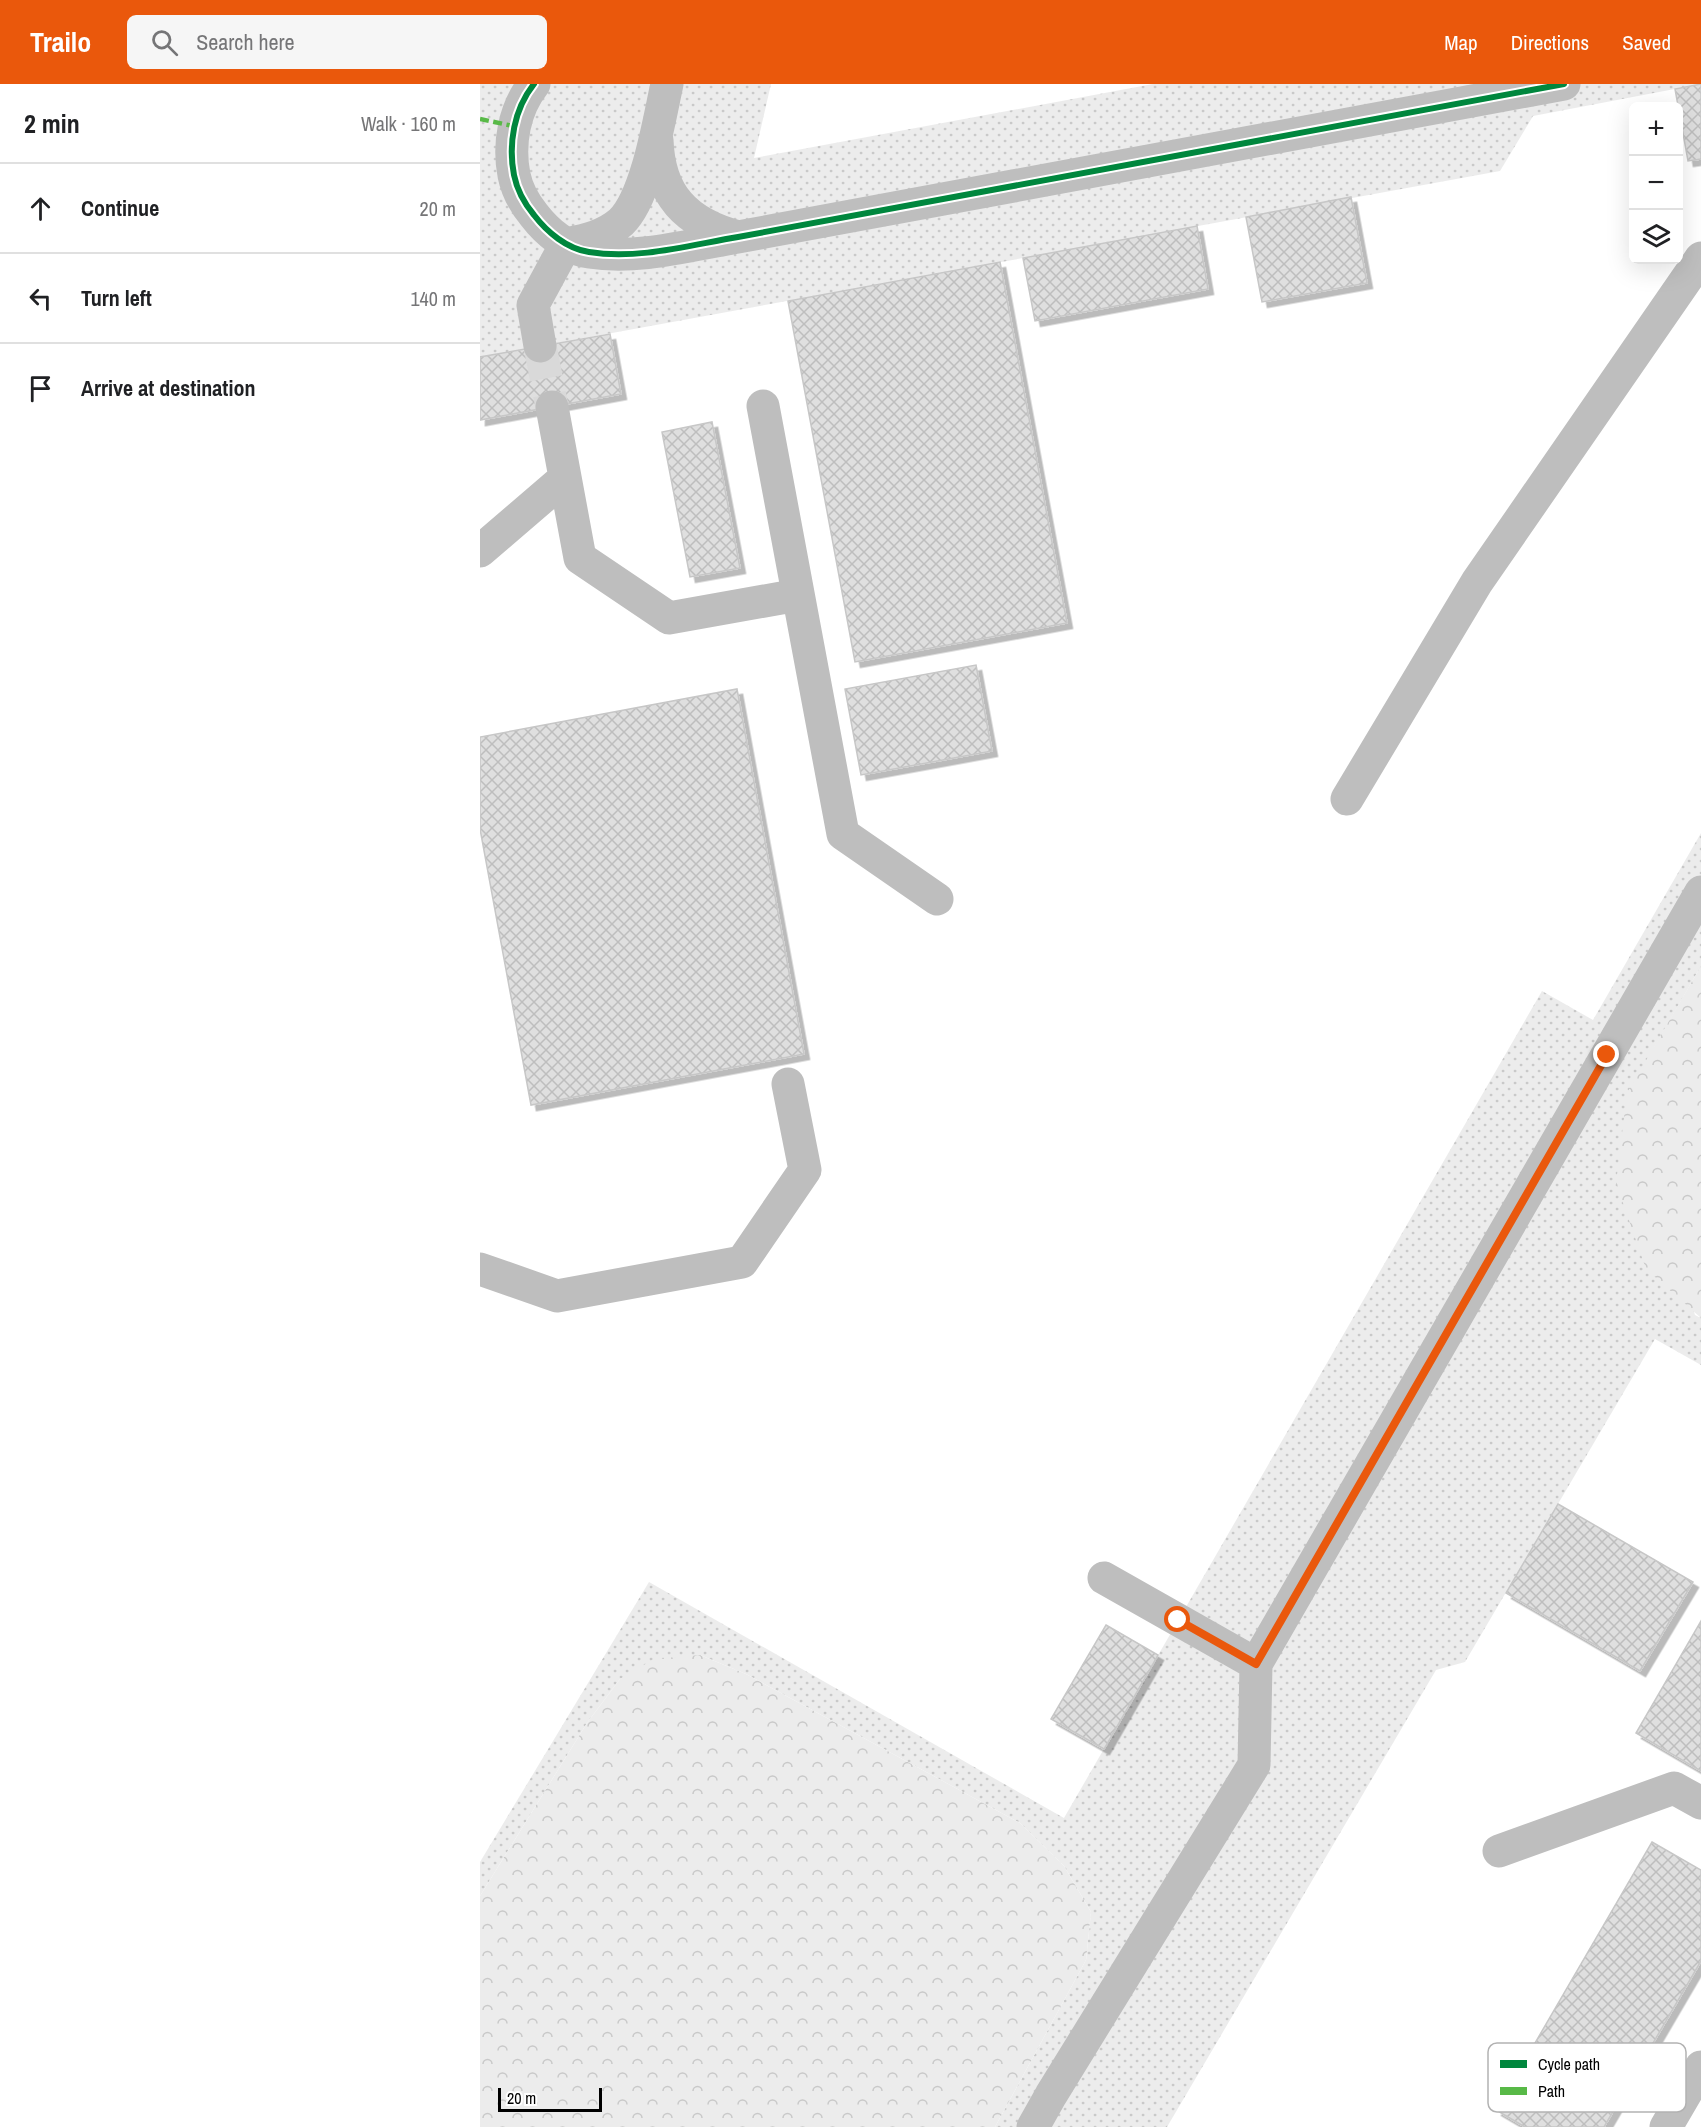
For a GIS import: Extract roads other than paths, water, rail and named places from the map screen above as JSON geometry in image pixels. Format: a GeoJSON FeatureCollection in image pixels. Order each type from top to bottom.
{"type":"FeatureCollection","features":[{"type":"Feature","properties":{"kind":"street"},"geometry":{"type":"LineString","coordinates":[[534,84],[513,126],[512,163],[516,184],[526,205],[542,227],[566,244],[588,252],[638,254],[1564,84]]}},
{"type":"Feature","properties":{"kind":"street"},"geometry":{"type":"LineString","coordinates":[[566,244],[596,238],[621,222],[638,196],[656,135],[667,84]]}},
{"type":"Feature","properties":{"kind":"street"},"geometry":{"type":"LineString","coordinates":[[656,135],[658,159],[664,182],[677,202],[694,219],[715,231],[738,237]]}},
{"type":"Feature","properties":{"kind":"street"},"geometry":{"type":"LineString","coordinates":[[540,346],[533,305],[566,244]]}},
{"type":"Feature","properties":{"kind":"street"},"geometry":{"type":"LineString","coordinates":[[1347,799],[1478,582],[1701,258]]}},
{"type":"Feature","properties":{"kind":"street"},"geometry":{"type":"LineString","coordinates":[[763,406],[843,834],[936,899]]}},
{"type":"Feature","properties":{"kind":"street"},"geometry":{"type":"LineString","coordinates":[[552,407],[580,558],[669,618],[798,595]]}},
{"type":"Feature","properties":{"kind":"street"},"geometry":{"type":"LineString","coordinates":[[480,551],[565,478]]}},
{"type":"Feature","properties":{"kind":"street"},"geometry":{"type":"LineString","coordinates":[[1034,2127],[1051,2095],[1254,1765],[1256,1664],[1701,892]]}},
{"type":"Feature","properties":{"kind":"street"},"geometry":{"type":"LineString","coordinates":[[480,1269],[557,1296],[742,1262],[805,1170],[788,1084]]}},
{"type":"Feature","properties":{"kind":"street"},"geometry":{"type":"LineString","coordinates":[[1104,1578],[1256,1664]]}},
{"type":"Feature","properties":{"kind":"street"},"geometry":{"type":"LineString","coordinates":[[1499,1851],[1674,1788],[1701,1803]]}},
{"type":"Feature","properties":{"kind":"street"},"geometry":{"type":"LineString","coordinates":[[1686,2093],[1701,2067]]}},
{"type":"Feature","properties":{"kind":"street"},"geometry":{"type":"LineString","coordinates":[[1666,2127],[1675,2112]]}},
{"type":"Feature","properties":{"kind":"tunnel"},"geometry":{"type":"LineString","coordinates":[[540,346],[552,407]]}}]}
